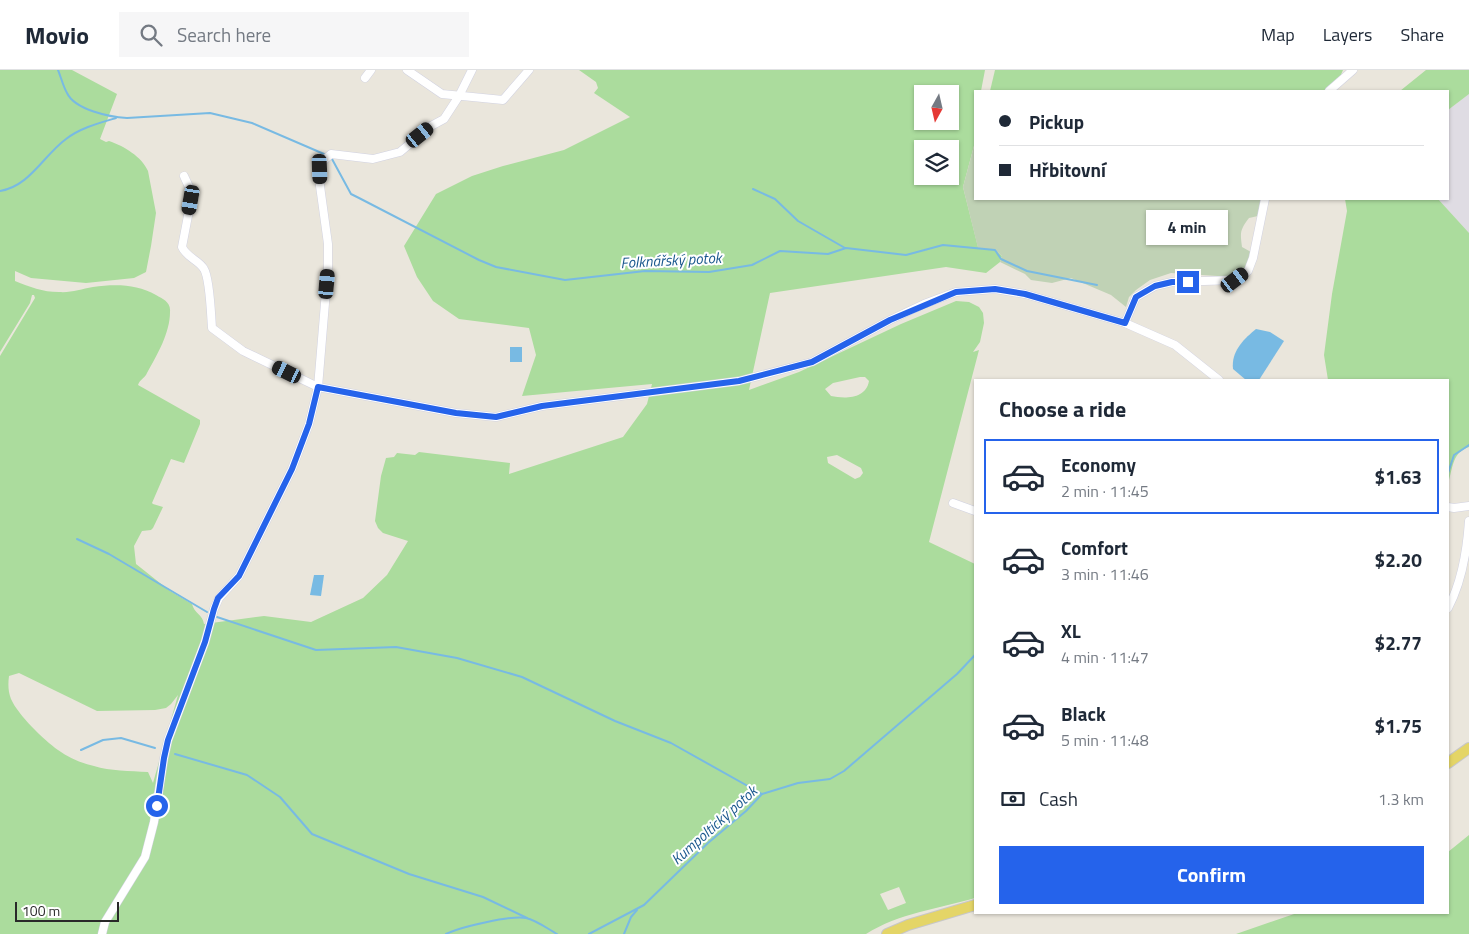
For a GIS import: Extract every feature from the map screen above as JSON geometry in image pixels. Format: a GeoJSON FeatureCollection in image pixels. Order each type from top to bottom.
{"type":"FeatureCollection","features":[{"type":"Feature","properties":{"kind":"main road"},"geometry":{"type":"LineString","coordinates":[[1449,762],[1469,748]]}},
{"type":"Feature","properties":{"kind":"main road"},"geometry":{"type":"LineString","coordinates":[[888,934],[908,925],[974,905]]}},
{"type":"Feature","properties":{"kind":"street"},"geometry":{"type":"LineString","coordinates":[[365,78],[371,70]]}},
{"type":"Feature","properties":{"kind":"street"},"geometry":{"type":"LineString","coordinates":[[407,70],[442,94],[450,108]]}},
{"type":"Feature","properties":{"kind":"street"},"geometry":{"type":"LineString","coordinates":[[102,934],[105,922],[144,857],[154,822],[168,740],[205,642],[218,598],[239,576],[292,469],[309,424],[318,387],[328,267],[328,244],[320,186],[320,169],[323,161],[331,154],[373,159],[400,152],[430,126],[444,119],[459,96],[472,70]]}},
{"type":"Feature","properties":{"kind":"street"},"geometry":{"type":"LineString","coordinates":[[442,94],[503,100],[529,70]]}},
{"type":"Feature","properties":{"kind":"street"},"geometry":{"type":"LineString","coordinates":[[1330,90],[1353,70]]}},
{"type":"Feature","properties":{"kind":"street"},"geometry":{"type":"LineString","coordinates":[[184,176],[190,189],[191,200],[182,248],[185,253],[204,269],[208,282],[212,328],[243,351],[318,387],[456,413],[496,417],[542,406],[739,381],[812,362],[890,320],[956,292],[995,289],[1025,294],[1125,323],[1175,345],[1218,379]]}},
{"type":"Feature","properties":{"kind":"street"},"geometry":{"type":"LineString","coordinates":[[1125,323],[1136,297],[1155,286],[1172,282],[1235,280],[1248,271],[1253,258],[1266,200]]}},
{"type":"Feature","properties":{"kind":"street"},"geometry":{"type":"LineString","coordinates":[[953,503],[974,511]]}},
{"type":"Feature","properties":{"kind":"street"},"geometry":{"type":"LineString","coordinates":[[1449,507],[1469,506]]}},
{"type":"Feature","properties":{"kind":"street"},"geometry":{"type":"LineString","coordinates":[[1449,605],[1460,575],[1468,544],[1469,521]]}},
{"type":"Feature","properties":{"kind":"shaded area"},"geometry":{"type":"Polygon","coordinates":[[[1469,94],[1469,233],[1439,200],[1449,200],[1449,109],[1469,94]]]}},
{"type":"Feature","properties":{"kind":"green space"},"geometry":{"type":"Polygon","coordinates":[[[0,70],[72,70],[117,94],[100,139],[115,143],[132,153],[148,171],[156,213],[146,272],[134,278],[86,283],[31,278],[15,271],[15,281],[36,289],[53,292],[68,292],[109,285],[134,287],[149,291],[166,301],[169,306],[168,328],[165,336],[146,375],[138,385],[200,420],[200,424],[184,463],[171,459],[152,503],[163,507],[153,528],[142,531],[134,546],[136,564],[170,591],[192,604],[204,624],[264,616],[311,622],[363,598],[387,575],[408,541],[383,533],[375,521],[381,476],[386,458],[394,457],[397,453],[415,455],[419,452],[510,463],[509,474],[623,437],[647,404],[652,384],[522,396],[536,355],[529,328],[459,319],[433,301],[417,277],[404,246],[436,194],[472,176],[564,150],[630,117],[594,93],[598,88],[596,82],[579,70],[985,70],[981,90],[974,90],[974,146],[963,187],[978,247],[995,250],[1002,256],[1000,262],[986,273],[946,267],[770,293],[749,390],[799,372],[901,324],[956,301],[969,302],[979,307],[983,313],[984,323],[980,342],[973,352],[979,350],[929,542],[974,564],[974,898],[905,916],[866,934],[0,934],[0,356],[35,298],[32,295],[30,303],[0,352],[0,70]],[[865,377],[833,383],[825,389],[831,396],[854,396],[864,391],[869,381],[865,377]],[[837,455],[827,457],[828,463],[855,479],[863,473],[861,468],[837,455]],[[19,673],[9,676],[8,688],[14,705],[32,727],[58,750],[75,760],[100,768],[148,772],[153,783],[178,695],[166,708],[155,710],[97,711],[19,673]],[[899,887],[880,894],[888,910],[906,903],[899,887]]]}},
{"type":"Feature","properties":{"kind":"green space"},"geometry":{"type":"Polygon","coordinates":[[[995,70],[1343,70],[1334,90],[990,90],[995,70]]]}},
{"type":"Feature","properties":{"kind":"green space"},"geometry":{"type":"Polygon","coordinates":[[[1426,70],[1469,70],[1469,94],[1449,109],[1449,90],[1401,90],[1426,70]]]}},
{"type":"Feature","properties":{"kind":"green space"},"geometry":{"type":"Polygon","coordinates":[[[974,146],[974,200],[1262,200],[1258,216],[1249,218],[1241,231],[1242,247],[1251,252],[1245,269],[1233,277],[1171,273],[1150,280],[1136,290],[1129,297],[1126,307],[1111,295],[1071,278],[1052,283],[1031,280],[1025,274],[1000,262],[1002,256],[995,250],[978,248],[963,187],[974,146]]]}},
{"type":"Feature","properties":{"kind":"green space"},"geometry":{"type":"Polygon","coordinates":[[[1345,200],[1439,200],[1469,233],[1469,447],[1457,456],[1449,480],[1449,379],[1328,379],[1324,355],[1332,294],[1347,211],[1345,200]]]}},
{"type":"Feature","properties":{"kind":"green space"},"geometry":{"type":"Polygon","coordinates":[[[1469,835],[1469,934],[1236,934],[1294,914],[1449,914],[1449,851],[1469,835]]]}},
{"type":"Feature","properties":{"kind":"water"},"geometry":{"type":"Polygon","coordinates":[[[1256,329],[1270,332],[1284,341],[1260,379],[1245,379],[1233,369],[1236,351],[1243,341],[1256,329]]]}},
{"type":"Feature","properties":{"kind":"water"},"geometry":{"type":"Polygon","coordinates":[[[510,347],[522,347],[522,362],[510,362],[510,347]]]}},
{"type":"Feature","properties":{"kind":"water"},"geometry":{"type":"Polygon","coordinates":[[[314,575],[324,575],[321,596],[310,595],[314,575]]]}},
{"type":"Feature","properties":{"kind":"waterway","name":"Folknářský potok"},"geometry":{"type":"LineString","coordinates":[[58,70],[71,99],[94,112],[127,118],[210,113],[252,123],[324,154]]}},
{"type":"Feature","properties":{"kind":"waterway"},"geometry":{"type":"LineString","coordinates":[[0,191],[11,188],[28,177],[71,135],[90,126],[116,118]]}},
{"type":"Feature","properties":{"kind":"waterway","name":"Folknářský potok"},"geometry":{"type":"LineString","coordinates":[[332,159],[351,194],[496,267],[565,280],[645,271],[709,272],[752,265],[780,251],[828,254],[846,248],[906,255],[943,245],[995,250],[1001,259],[1027,271],[1097,285]]}},
{"type":"Feature","properties":{"kind":"waterway"},"geometry":{"type":"LineString","coordinates":[[753,189],[775,199],[798,221],[845,248]]}},
{"type":"Feature","properties":{"kind":"waterway","name":"Folknářský potok"},"geometry":{"type":"LineString","coordinates":[[1449,470],[1454,455],[1469,445]]}},
{"type":"Feature","properties":{"kind":"waterway"},"geometry":{"type":"LineString","coordinates":[[77,539],[109,554],[207,612]]}},
{"type":"Feature","properties":{"kind":"waterway"},"geometry":{"type":"LineString","coordinates":[[214,616],[316,650],[396,647],[457,658],[522,677],[615,721],[671,743],[762,794]]}},
{"type":"Feature","properties":{"kind":"waterway","name":"Kumpoltický potok"},"geometry":{"type":"LineString","coordinates":[[589,934],[644,905],[762,794],[798,783],[830,779],[844,771],[957,674],[974,656]]}},
{"type":"Feature","properties":{"kind":"waterway"},"geometry":{"type":"LineString","coordinates":[[81,750],[103,740],[121,738],[155,748]]}},
{"type":"Feature","properties":{"kind":"waterway"},"geometry":{"type":"LineString","coordinates":[[175,754],[247,775],[280,797],[312,834],[409,874],[483,897],[527,918]]}},
{"type":"Feature","properties":{"kind":"waterway"},"geometry":{"type":"LineString","coordinates":[[624,934],[631,917],[637,910]]}},
{"type":"Feature","properties":{"kind":"waterway","name":"Kumpoltický potok"},"geometry":{"type":"LineString","coordinates":[[446,934],[462,928],[510,918],[526,918],[557,934]]}},
{"type":"Feature","properties":{"kind":"route"},"geometry":{"type":"LineString","coordinates":[[157,806],[168,740],[205,642],[218,598],[239,576],[292,469],[309,424],[318,387],[456,413],[496,417],[542,406],[739,381],[812,362],[890,320],[956,292],[995,289],[1025,294],[1125,323],[1136,297],[1155,286],[1172,282],[1188,282]]}}]}
